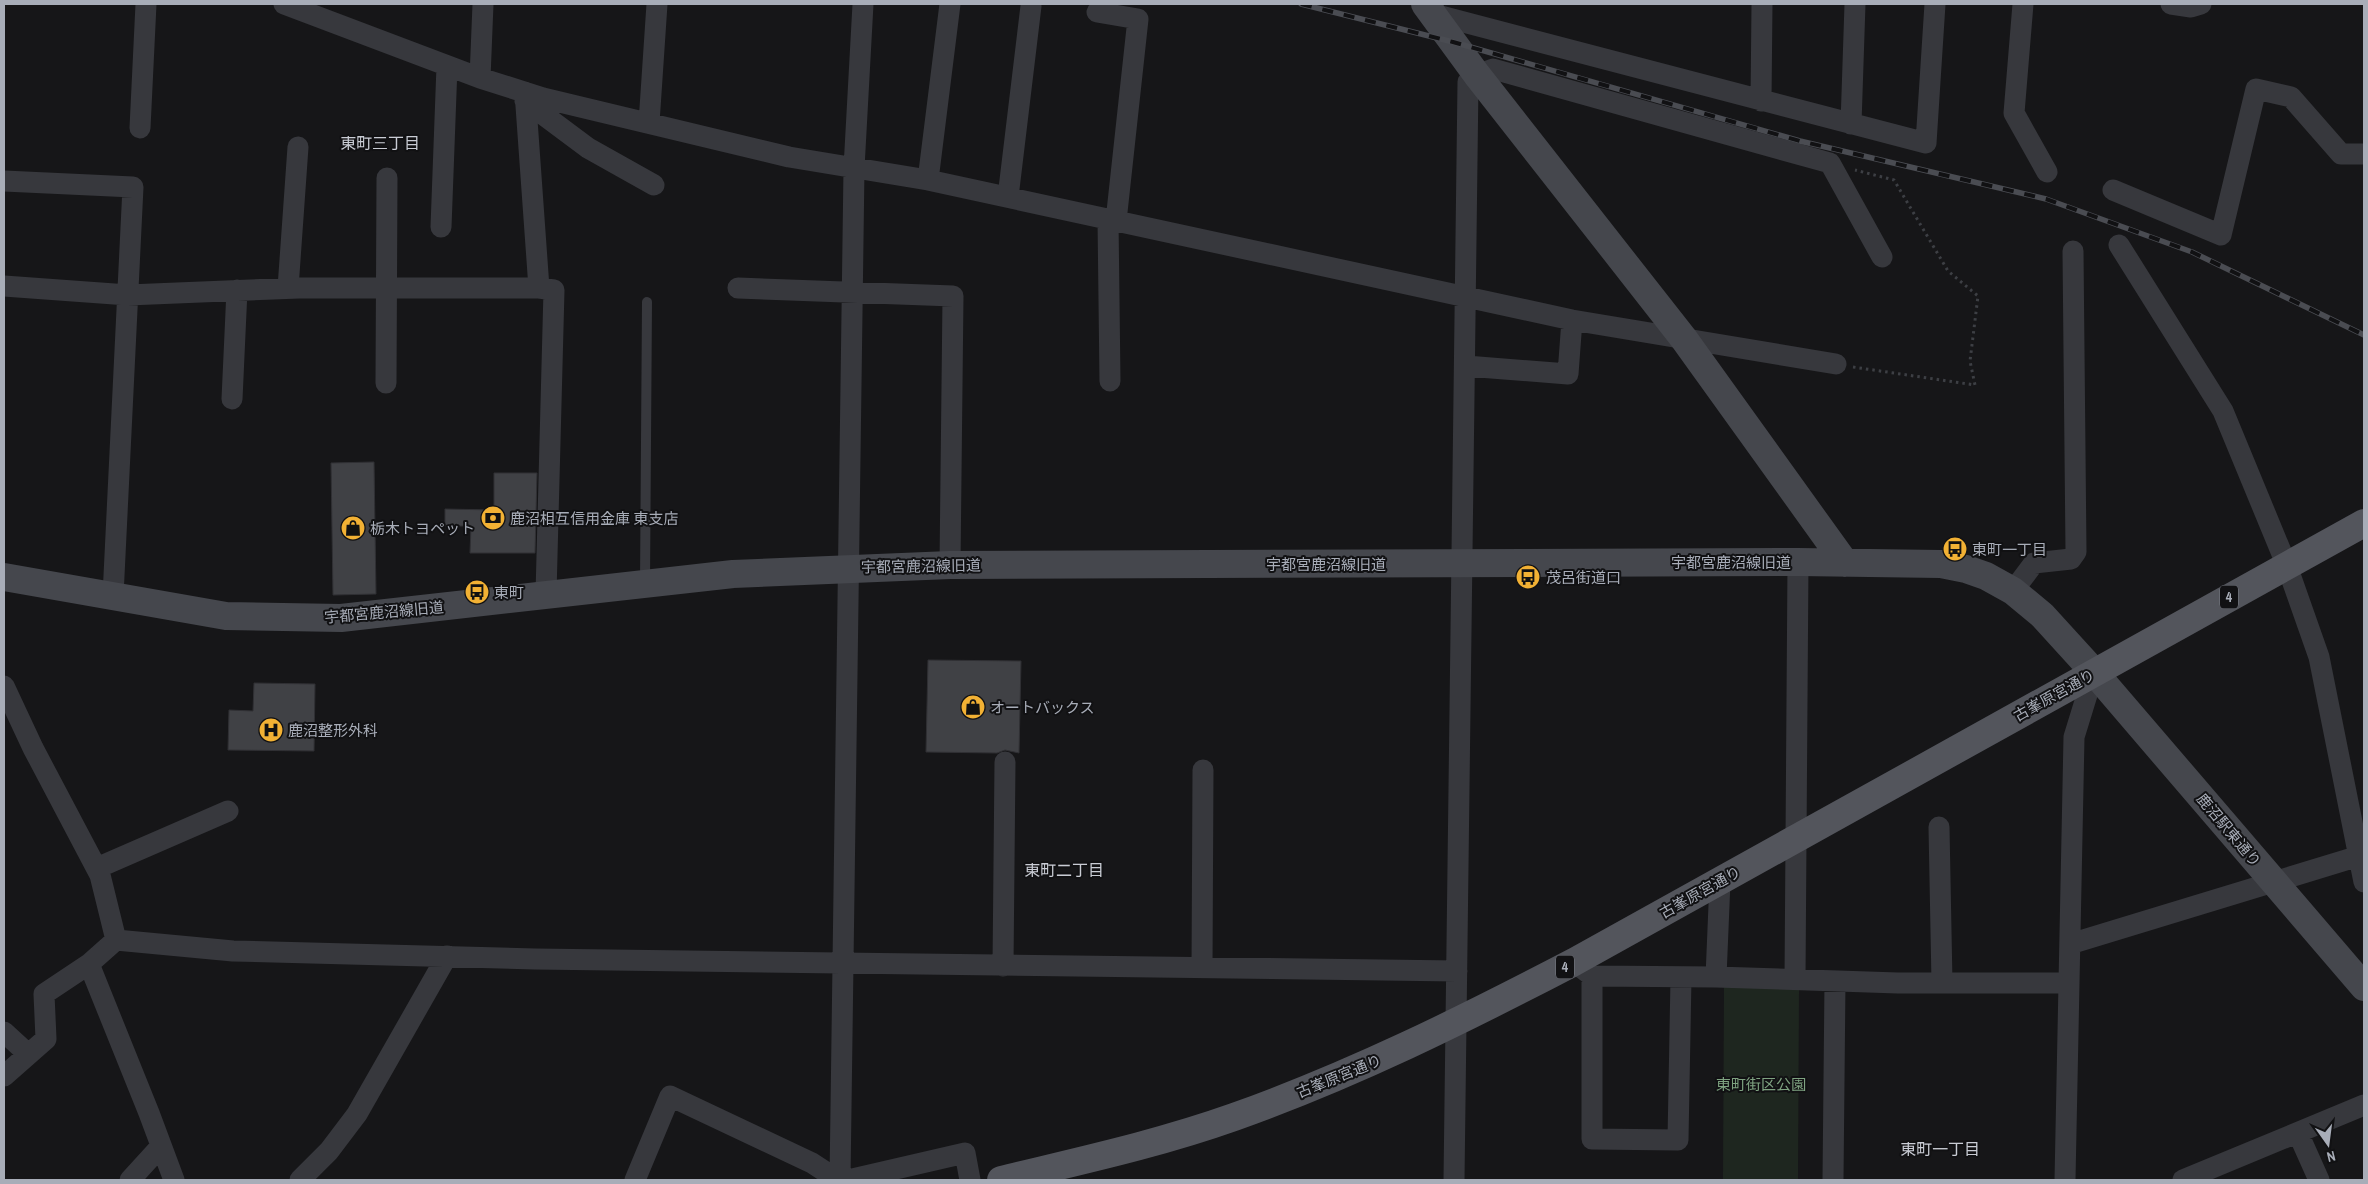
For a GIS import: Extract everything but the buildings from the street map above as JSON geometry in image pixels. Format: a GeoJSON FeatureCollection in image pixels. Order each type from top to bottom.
{"type":"FeatureCollection","features":[{"type":"Feature","properties":{"kind":"main road","name":"古峯原宮通り"},"geometry":{"type":"LineString","coordinates":[[1001,1180],[1152,1142],[1232,1117],[1373,1063],[1454,1024],[1583,969],[1720,881],[1796,837],[2364,523]]}},
{"type":"Feature","properties":{"kind":"street"},"geometry":{"type":"LineString","coordinates":[[140,128],[146,4]]}},
{"type":"Feature","properties":{"kind":"street"},"geometry":{"type":"LineString","coordinates":[[284,4],[525,96],[649,123],[789,157],[928,180],[1464,298],[1572,320],[1836,364]]}},
{"type":"Feature","properties":{"kind":"street"},"geometry":{"type":"LineString","coordinates":[[480,78],[483,4]]}},
{"type":"Feature","properties":{"kind":"street"},"geometry":{"type":"LineString","coordinates":[[649,123],[657,4]]}},
{"type":"Feature","properties":{"kind":"street"},"geometry":{"type":"LineString","coordinates":[[839,1180],[847,568],[854,291],[854,168],[862,4]]}},
{"type":"Feature","properties":{"kind":"street"},"geometry":{"type":"LineString","coordinates":[[928,180],[950,4]]}},
{"type":"Feature","properties":{"kind":"street"},"geometry":{"type":"LineString","coordinates":[[1761,101],[1762,4]]}},
{"type":"Feature","properties":{"kind":"street"},"geometry":{"type":"LineString","coordinates":[[1851,124],[1855,4]]}},
{"type":"Feature","properties":{"kind":"street"},"geometry":{"type":"LineString","coordinates":[[1431,7],[1761,101],[1926,143],[1935,4]]}},
{"type":"Feature","properties":{"kind":"street"},"geometry":{"type":"LineString","coordinates":[[2023,4],[2014,113],[2047,172]]}},
{"type":"Feature","properties":{"kind":"street"},"geometry":{"type":"LineString","coordinates":[[2172,4],[2190,7],[2201,4]]}},
{"type":"Feature","properties":{"kind":"street"},"geometry":{"type":"LineString","coordinates":[[1008,197],[1031,6]]}},
{"type":"Feature","properties":{"kind":"street"},"geometry":{"type":"LineString","coordinates":[[1431,7],[1477,75],[1684,339],[1845,563]]}},
{"type":"Feature","properties":{"kind":"street"},"geometry":{"type":"LineString","coordinates":[[1097,12],[1138,19],[1112,220],[1110,382]]}},
{"type":"Feature","properties":{"kind":"street"},"geometry":{"type":"LineString","coordinates":[[441,227],[447,66]]}},
{"type":"Feature","properties":{"kind":"street"},"geometry":{"type":"LineString","coordinates":[[1454,1180],[1454,1024],[1457,971],[1461,564],[1466,366],[1464,298],[1468,82],[1477,75],[1493,69],[1830,164],[1882,257]]}},
{"type":"Feature","properties":{"kind":"street"},"geometry":{"type":"LineString","coordinates":[[2114,190],[2221,235],[2256,89],[2291,97],[2341,154],[2364,154]]}},
{"type":"Feature","properties":{"kind":"street"},"geometry":{"type":"LineString","coordinates":[[525,96],[588,148],[654,185]]}},
{"type":"Feature","properties":{"kind":"street"},"geometry":{"type":"LineString","coordinates":[[525,96],[540,288]]}},
{"type":"Feature","properties":{"kind":"street"},"geometry":{"type":"LineString","coordinates":[[288,288],[298,147]]}},
{"type":"Feature","properties":{"kind":"street"},"geometry":{"type":"LineString","coordinates":[[386,383],[388,288],[387,178]]}},
{"type":"Feature","properties":{"kind":"street"},"geometry":{"type":"LineString","coordinates":[[4,181],[132,188],[113,596]]}},
{"type":"Feature","properties":{"kind":"street"},"geometry":{"type":"LineString","coordinates":[[2119,245],[2223,411],[2287,566],[2319,657],[2364,882]]}},
{"type":"Feature","properties":{"kind":"street"},"geometry":{"type":"LineString","coordinates":[[2013,591],[2034,563],[2071,560],[2076,552],[2073,251]]}},
{"type":"Feature","properties":{"kind":"street"},"geometry":{"type":"LineString","coordinates":[[4,286],[128,295],[288,288],[540,288],[554,290],[546,594]]}},
{"type":"Feature","properties":{"kind":"street"},"geometry":{"type":"LineString","coordinates":[[738,288],[953,296],[950,565]]}},
{"type":"Feature","properties":{"kind":"street"},"geometry":{"type":"LineString","coordinates":[[232,399],[237,290]]}},
{"type":"Feature","properties":{"kind":"street"},"geometry":{"type":"LineString","coordinates":[[1466,366],[1568,374],[1572,320]]}},
{"type":"Feature","properties":{"kind":"street"},"geometry":{"type":"LineString","coordinates":[[1795,980],[1798,562]]}},
{"type":"Feature","properties":{"kind":"street","name":"宇都宮鹿沼線旧道"},"geometry":{"type":"LineString","coordinates":[[4,577],[226,616],[282,618],[341,618],[732,574],[950,565],[1798,562],[1941,564],[1973,571],[2013,591]]}},
{"type":"Feature","properties":{"kind":"street","name":"鹿沼駅東通り"},"geometry":{"type":"LineString","coordinates":[[2013,591],[2042,615],[2094,672],[2364,987]]}},
{"type":"Feature","properties":{"kind":"street"},"geometry":{"type":"LineString","coordinates":[[2064,1180],[2074,737],[2094,672]]}},
{"type":"Feature","properties":{"kind":"street"},"geometry":{"type":"LineString","coordinates":[[4,686],[33,748],[97,868],[116,940]]}},
{"type":"Feature","properties":{"kind":"street"},"geometry":{"type":"LineString","coordinates":[[1003,966],[1005,762]]}},
{"type":"Feature","properties":{"kind":"street"},"geometry":{"type":"LineString","coordinates":[[1202,968],[1203,770]]}},
{"type":"Feature","properties":{"kind":"street"},"geometry":{"type":"LineString","coordinates":[[97,868],[228,811]]}},
{"type":"Feature","properties":{"kind":"street"},"geometry":{"type":"LineString","coordinates":[[1939,827],[1942,983]]}},
{"type":"Feature","properties":{"kind":"street"},"geometry":{"type":"LineString","coordinates":[[2070,944],[2360,856]]}},
{"type":"Feature","properties":{"kind":"street"},"geometry":{"type":"LineString","coordinates":[[1716,977],[1720,881]]}},
{"type":"Feature","properties":{"kind":"street"},"geometry":{"type":"LineString","coordinates":[[4,1076],[46,1039],[44,994],[89,964],[116,940],[233,951],[447,956],[842,964],[1457,971]]}},
{"type":"Feature","properties":{"kind":"street"},"geometry":{"type":"LineString","coordinates":[[300,1180],[329,1151],[358,1114],[447,956]]}},
{"type":"Feature","properties":{"kind":"street"},"geometry":{"type":"LineString","coordinates":[[89,964],[174,1180]]}},
{"type":"Feature","properties":{"kind":"street"},"geometry":{"type":"LineString","coordinates":[[1681,978],[1678,1140],[1592,1139],[1583,969],[1681,978],[1716,977],[1942,983],[2069,983]]}},
{"type":"Feature","properties":{"kind":"street"},"geometry":{"type":"LineString","coordinates":[[1833,1180],[1835,981]]}},
{"type":"Feature","properties":{"kind":"street"},"geometry":{"type":"LineString","coordinates":[[4,1032],[28,1054]]}},
{"type":"Feature","properties":{"kind":"street"},"geometry":{"type":"LineString","coordinates":[[635,1180],[670,1096],[812,1163],[839,1180]]}},
{"type":"Feature","properties":{"kind":"street"},"geometry":{"type":"LineString","coordinates":[[2190,1179],[2364,1105]]}},
{"type":"Feature","properties":{"kind":"street"},"geometry":{"type":"LineString","coordinates":[[2298,1133],[2319,1180]]}},
{"type":"Feature","properties":{"kind":"street"},"geometry":{"type":"LineString","coordinates":[[130,1180],[161,1146]]}},
{"type":"Feature","properties":{"kind":"street"},"geometry":{"type":"LineString","coordinates":[[848,1180],[965,1153],[970,1180]]}},
{"type":"Feature","properties":{"kind":"lane"},"geometry":{"type":"LineString","coordinates":[[645,584],[646,302]]}},
{"type":"Feature","properties":{"kind":"path"},"geometry":{"type":"LineString","coordinates":[[1830,164],[1894,180],[1948,271],[1978,296],[1970,361],[1975,385],[1836,364]]}},
{"type":"Feature","properties":{"kind":"green space","name":"東町街区公園"},"geometry":{"type":"Polygon","coordinates":[[[1724,987],[1799,988],[1798,1180],[1723,1180],[1724,987]]]}},
{"type":"Feature","properties":{"kind":"railway"},"geometry":{"type":"LineString","coordinates":[[1301,4],[1453,42],[1800,141],[2046,199],[2192,252],[2364,335]]}},
{"type":"Feature","properties":{"kind":"place","name":"鹿沼相互信用金庫 東支店"},"geometry":{"type":"Point","coordinates":[493,518]}},
{"type":"Feature","properties":{"kind":"place","name":"栃木トヨペット"},"geometry":{"type":"Point","coordinates":[353,528]}},
{"type":"Feature","properties":{"kind":"place","name":"東町一丁目"},"geometry":{"type":"Point","coordinates":[1955,549]}},
{"type":"Feature","properties":{"kind":"place","name":"茂呂街道口"},"geometry":{"type":"Point","coordinates":[1528,577]}},
{"type":"Feature","properties":{"kind":"place","name":"東町"},"geometry":{"type":"Point","coordinates":[477,592]}},
{"type":"Feature","properties":{"kind":"place","name":"オートバックス"},"geometry":{"type":"Point","coordinates":[973,707]}},
{"type":"Feature","properties":{"kind":"place","name":"鹿沼整形外科"},"geometry":{"type":"Point","coordinates":[271,730]}},
{"type":"Feature","properties":{"kind":"district","name":"東町三丁目"},"geometry":{"type":"Point","coordinates":[380,143]}},
{"type":"Feature","properties":{"kind":"district","name":"東町二丁目"},"geometry":{"type":"Point","coordinates":[1064,870]}},
{"type":"Feature","properties":{"kind":"district","name":"東町一丁目"},"geometry":{"type":"Point","coordinates":[1940,1149]}}]}
